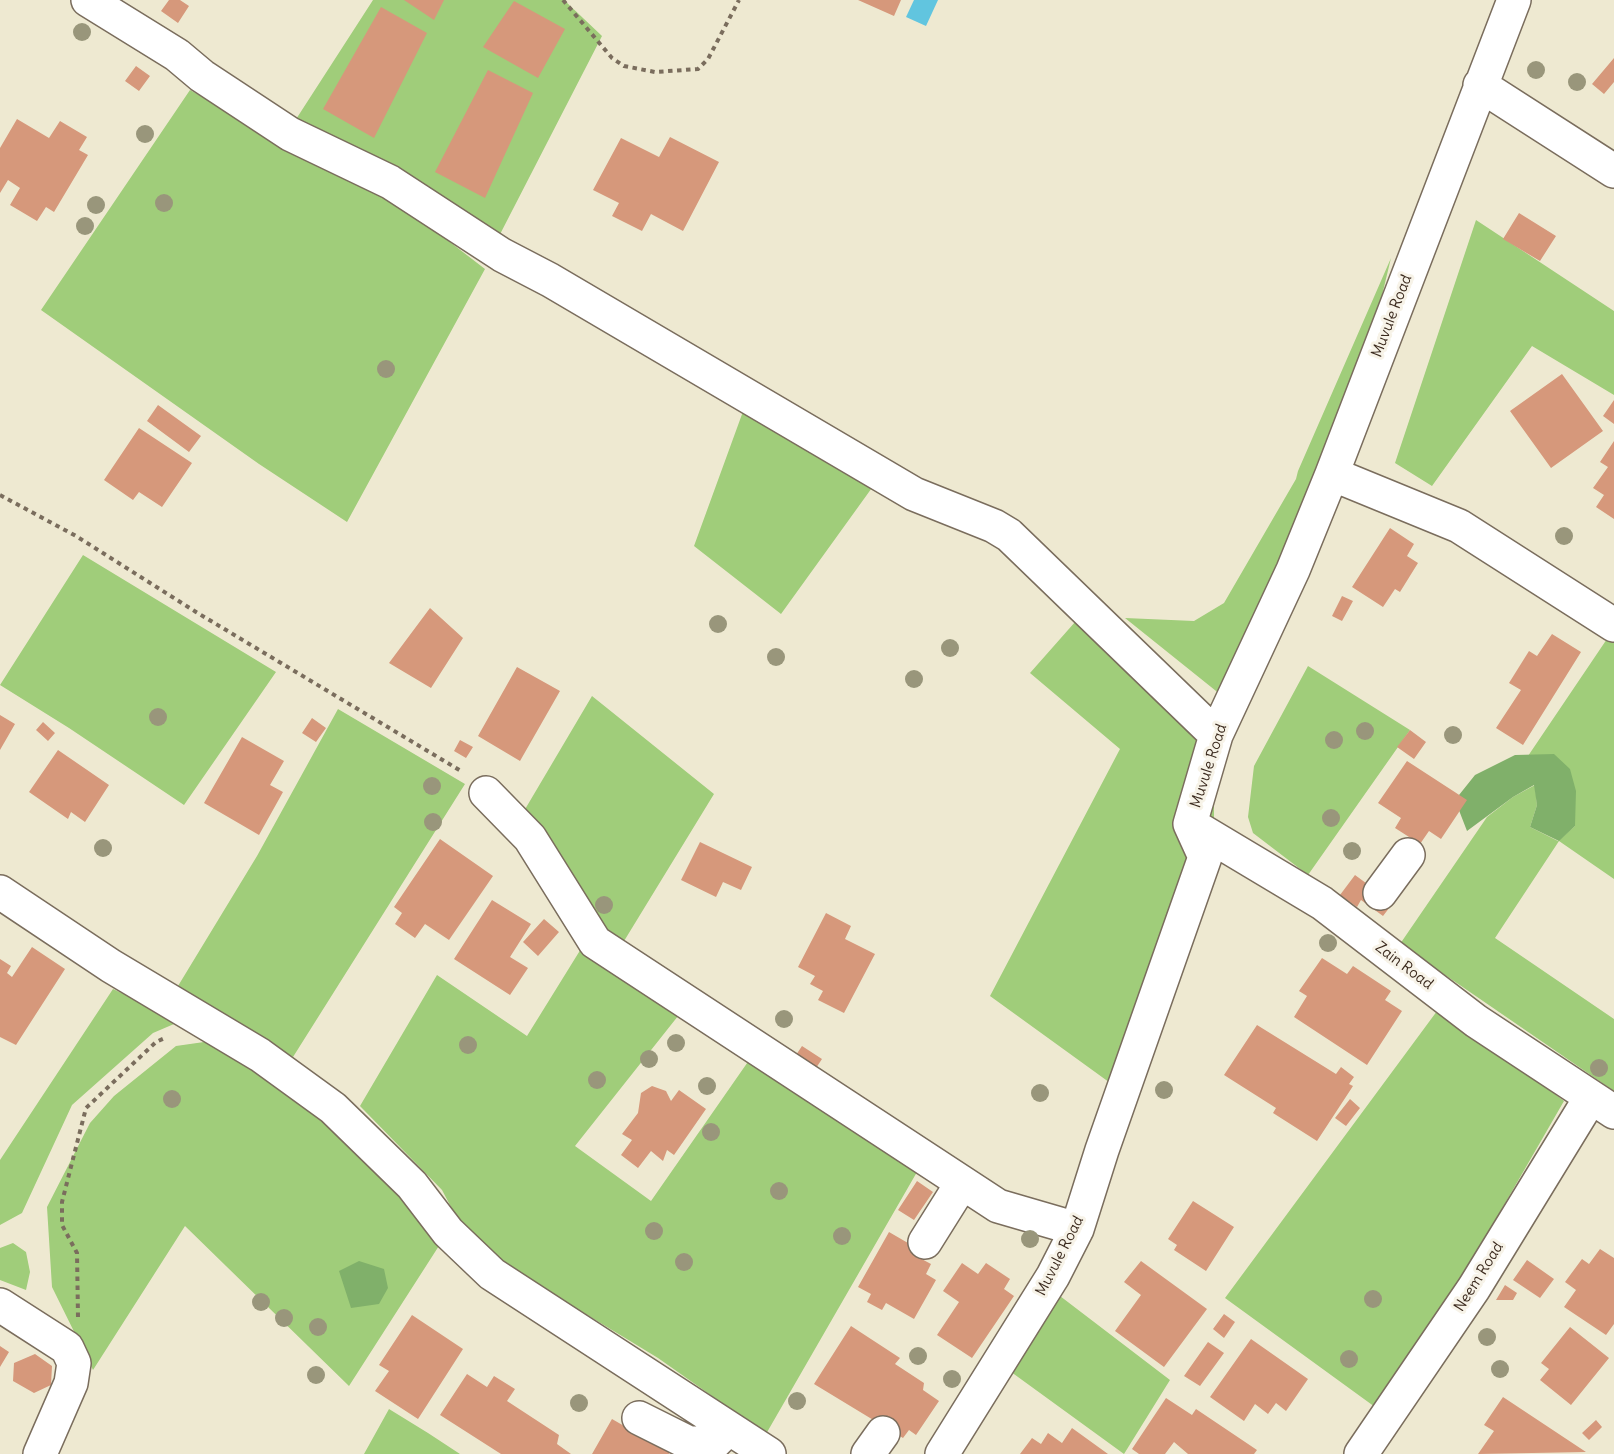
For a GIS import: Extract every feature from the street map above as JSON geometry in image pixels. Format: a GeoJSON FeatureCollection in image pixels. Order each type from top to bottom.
{"type":"FeatureCollection","features":[{"type":"Feature","properties":{"kind":"street"},"geometry":{"type":"LineString","coordinates":[[88,0],[177,55],[202,75],[290,134],[390,182],[502,255],[550,280],[895,484],[1009,535],[1216,735]]}},
{"type":"Feature","properties":{"kind":"street","name":"Muvule Road"},"geometry":{"type":"LineString","coordinates":[[942,1454],[1053,1276],[1077,1229],[1102,1150],[1205,857],[1190,824],[1216,735],[1293,570],[1332,474],[1514,0]]}},
{"type":"Feature","properties":{"kind":"street"},"geometry":{"type":"LineString","coordinates":[[1480,85],[1614,171]]}},
{"type":"Feature","properties":{"kind":"street"},"geometry":{"type":"LineString","coordinates":[[1332,474],[1459,526],[1614,625]]}},
{"type":"Feature","properties":{"kind":"street"},"geometry":{"type":"LineString","coordinates":[[486,793],[530,838],[595,942],[998,1206],[1077,1229]]}},
{"type":"Feature","properties":{"kind":"street","name":"Zain Road"},"geometry":{"type":"LineString","coordinates":[[1190,824],[1322,903],[1369,910],[1476,1021],[1603,1105]]}},
{"type":"Feature","properties":{"kind":"street"},"geometry":{"type":"LineString","coordinates":[[1369,910],[1408,855]]}},
{"type":"Feature","properties":{"kind":"street"},"geometry":{"type":"LineString","coordinates":[[0,892],[111,966],[260,1055],[333,1107],[411,1185],[448,1232],[492,1274],[769,1454]]}},
{"type":"Feature","properties":{"kind":"street","name":"Neem Road"},"geometry":{"type":"LineString","coordinates":[[1361,1454],[1603,1105]]}},
{"type":"Feature","properties":{"kind":"street"},"geometry":{"type":"LineString","coordinates":[[925,1242],[962,1183]]}},
{"type":"Feature","properties":{"kind":"street"},"geometry":{"type":"LineString","coordinates":[[0,1305],[67,1348],[75,1363],[71,1383],[40,1454]]}},
{"type":"Feature","properties":{"kind":"street"},"geometry":{"type":"LineString","coordinates":[[639,1418],[689,1443],[714,1443],[728,1429]]}},
{"type":"Feature","properties":{"kind":"path"},"geometry":{"type":"LineString","coordinates":[[563,0],[612,58],[624,66],[655,72],[698,69],[708,59],[739,0]]}},
{"type":"Feature","properties":{"kind":"path"},"geometry":{"type":"LineString","coordinates":[[0,495],[76,536],[196,612],[473,779],[486,793]]}},
{"type":"Feature","properties":{"kind":"path"},"geometry":{"type":"LineString","coordinates":[[75,1363],[79,1301],[77,1253],[62,1225],[62,1202],[86,1107],[156,1042],[200,1019]]}},
{"type":"Feature","properties":{"kind":"green space"},"geometry":{"type":"Polygon","coordinates":[[[373,0],[564,0],[602,36],[495,244],[291,127],[373,0]]]}},
{"type":"Feature","properties":{"kind":"green space"},"geometry":{"type":"Polygon","coordinates":[[[190,90],[297,150],[390,196],[485,269],[347,522],[259,464],[41,310],[190,90]]]}},
{"type":"Feature","properties":{"kind":"green space"},"geometry":{"type":"Polygon","coordinates":[[[1476,220],[1614,311],[1614,395],[1532,346],[1432,486],[1395,463],[1476,220]]]}},
{"type":"Feature","properties":{"kind":"green space"},"geometry":{"type":"Polygon","coordinates":[[[1391,258],[1332,503],[1231,703],[1125,618],[1194,621],[1224,603],[1296,479],[1391,258]]]}},
{"type":"Feature","properties":{"kind":"green space"},"geometry":{"type":"Polygon","coordinates":[[[745,406],[874,485],[781,614],[694,546],[745,406]]]}},
{"type":"Feature","properties":{"kind":"green space"},"geometry":{"type":"Polygon","coordinates":[[[83,555],[276,672],[184,805],[0,685],[83,555]]]}},
{"type":"Feature","properties":{"kind":"green space"},"geometry":{"type":"Polygon","coordinates":[[[1083,613],[1201,709],[1214,767],[1214,817],[1113,1085],[990,996],[1120,749],[1030,673],[1083,613]]]}},
{"type":"Feature","properties":{"kind":"green space"},"geometry":{"type":"Polygon","coordinates":[[[1611,633],[1614,635],[1614,879],[1559,841],[1495,938],[1614,1019],[1614,1091],[1400,944],[1487,817],[1513,797],[1535,785],[1537,805],[1530,827],[1558,841],[1575,826],[1528,756],[1611,633]]]}},
{"type":"Feature","properties":{"kind":"green space"},"geometry":{"type":"Polygon","coordinates":[[[1308,666],[1410,730],[1308,875],[1253,833],[1248,817],[1254,766],[1308,666]]]}},
{"type":"Feature","properties":{"kind":"green space"},"geometry":{"type":"Polygon","coordinates":[[[592,696],[714,794],[621,946],[602,926],[524,811],[592,696]]]}},
{"type":"Feature","properties":{"kind":"green space"},"geometry":{"type":"Polygon","coordinates":[[[338,709],[465,784],[293,1057],[178,986],[257,856],[338,709]]]}},
{"type":"Feature","properties":{"kind":"green space"},"geometry":{"type":"Polygon","coordinates":[[[1554,754],[1570,769],[1576,791],[1575,826],[1559,841],[1530,827],[1537,805],[1534,785],[1513,797],[1467,831],[1455,800],[1475,775],[1515,755],[1554,754]]]}},
{"type":"Feature","properties":{"kind":"green space"},"geometry":{"type":"Polygon","coordinates":[[[584,944],[682,1011],[575,1146],[651,1201],[752,1056],[917,1172],[766,1434],[658,1358],[515,1271],[460,1224],[442,1190],[360,1106],[437,975],[527,1036],[584,944]]]}},
{"type":"Feature","properties":{"kind":"green space"},"geometry":{"type":"Polygon","coordinates":[[[113,989],[181,1021],[153,1033],[72,1105],[22,1213],[0,1225],[0,1160],[113,989]]]}},
{"type":"Feature","properties":{"kind":"green space"},"geometry":{"type":"Polygon","coordinates":[[[1440,1007],[1564,1101],[1436,1323],[1375,1407],[1225,1298],[1440,1007]]]}},
{"type":"Feature","properties":{"kind":"green space"},"geometry":{"type":"Polygon","coordinates":[[[225,1039],[340,1119],[444,1238],[349,1386],[185,1226],[93,1370],[52,1287],[47,1207],[90,1123],[114,1096],[176,1046],[225,1039]]]}},
{"type":"Feature","properties":{"kind":"green space"},"geometry":{"type":"Polygon","coordinates":[[[13,1243],[26,1252],[30,1272],[26,1290],[0,1280],[0,1248],[13,1243]]]}},
{"type":"Feature","properties":{"kind":"green space"},"geometry":{"type":"Polygon","coordinates":[[[359,1261],[384,1269],[388,1288],[379,1304],[351,1308],[339,1271],[359,1261]]]}},
{"type":"Feature","properties":{"kind":"green space"},"geometry":{"type":"Polygon","coordinates":[[[1060,1296],[1170,1380],[1124,1454],[1007,1369],[1060,1296]]]}},
{"type":"Feature","properties":{"kind":"green space"},"geometry":{"type":"Polygon","coordinates":[[[389,1409],[428,1433],[460,1454],[364,1454],[389,1409]]]}},
{"type":"Feature","properties":{"kind":"water"},"geometry":{"type":"Polygon","coordinates":[[[914,0],[938,0],[926,26],[906,17],[914,0]]]}},
{"type":"Feature","properties":{"kind":"building"},"geometry":{"type":"Polygon","coordinates":[[[169,0],[180,0],[189,6],[178,23],[161,11],[169,0]]]}},
{"type":"Feature","properties":{"kind":"building"},"geometry":{"type":"Polygon","coordinates":[[[404,0],[444,0],[434,20],[404,0]]]}},
{"type":"Feature","properties":{"kind":"building"},"geometry":{"type":"Polygon","coordinates":[[[858,0],[901,0],[894,16],[858,0]]]}},
{"type":"Feature","properties":{"kind":"building"},"geometry":{"type":"Polygon","coordinates":[[[514,1],[565,29],[538,78],[483,47],[514,1]]]}},
{"type":"Feature","properties":{"kind":"building"},"geometry":{"type":"Polygon","coordinates":[[[381,7],[427,33],[374,138],[323,109],[381,7]]]}},
{"type":"Feature","properties":{"kind":"building"},"geometry":{"type":"Polygon","coordinates":[[[1614,58],[1614,82],[1604,94],[1592,84],[1614,58]]]}},
{"type":"Feature","properties":{"kind":"building"},"geometry":{"type":"Polygon","coordinates":[[[136,66],[150,76],[139,91],[125,81],[136,66]]]}},
{"type":"Feature","properties":{"kind":"building"},"geometry":{"type":"Polygon","coordinates":[[[488,70],[533,93],[485,198],[435,172],[488,70]]]}},
{"type":"Feature","properties":{"kind":"building"},"geometry":{"type":"Polygon","coordinates":[[[17,119],[49,138],[60,121],[87,137],[79,150],[88,155],[54,212],[46,207],[37,221],[10,205],[20,188],[8,180],[0,193],[0,148],[17,119]]]}},
{"type":"Feature","properties":{"kind":"building"},"geometry":{"type":"Polygon","coordinates":[[[670,137],[719,162],[683,231],[651,214],[642,231],[612,216],[619,203],[593,190],[621,138],[659,157],[670,137]]]}},
{"type":"Feature","properties":{"kind":"building"},"geometry":{"type":"Polygon","coordinates":[[[1519,213],[1556,236],[1540,261],[1503,239],[1519,213]]]}},
{"type":"Feature","properties":{"kind":"building"},"geometry":{"type":"Polygon","coordinates":[[[1562,374],[1603,431],[1551,468],[1510,411],[1562,374]]]}},
{"type":"Feature","properties":{"kind":"building"},"geometry":{"type":"Polygon","coordinates":[[[1614,400],[1614,424],[1603,416],[1614,400]]]}},
{"type":"Feature","properties":{"kind":"building"},"geometry":{"type":"Polygon","coordinates":[[[158,405],[201,436],[189,452],[147,421],[158,405]]]}},
{"type":"Feature","properties":{"kind":"building"},"geometry":{"type":"Polygon","coordinates":[[[139,428],[192,463],[162,507],[139,492],[133,500],[104,480],[139,428]]]}},
{"type":"Feature","properties":{"kind":"building"},"geometry":{"type":"Polygon","coordinates":[[[1614,441],[1614,519],[1596,507],[1604,495],[1593,488],[1608,467],[1600,462],[1614,441]]]}},
{"type":"Feature","properties":{"kind":"building"},"geometry":{"type":"Polygon","coordinates":[[[1390,528],[1414,544],[1407,556],[1418,563],[1400,592],[1395,589],[1383,607],[1352,587],[1390,528]]]}},
{"type":"Feature","properties":{"kind":"building"},"geometry":{"type":"Polygon","coordinates":[[[1342,596],[1353,601],[1342,621],[1332,616],[1342,596]]]}},
{"type":"Feature","properties":{"kind":"building"},"geometry":{"type":"Polygon","coordinates":[[[430,608],[463,638],[431,688],[389,663],[430,608]]]}},
{"type":"Feature","properties":{"kind":"building"},"geometry":{"type":"Polygon","coordinates":[[[1552,634],[1581,652],[1523,745],[1496,728],[1521,690],[1509,683],[1529,651],[1537,656],[1552,634]]]}},
{"type":"Feature","properties":{"kind":"building"},"geometry":{"type":"Polygon","coordinates":[[[517,667],[560,691],[520,761],[478,736],[517,667]]]}},
{"type":"Feature","properties":{"kind":"building"},"geometry":{"type":"Polygon","coordinates":[[[0,715],[15,724],[0,750],[0,715]]]}},
{"type":"Feature","properties":{"kind":"building"},"geometry":{"type":"Polygon","coordinates":[[[312,718],[326,728],[316,742],[302,733],[312,718]]]}},
{"type":"Feature","properties":{"kind":"building"},"geometry":{"type":"Polygon","coordinates":[[[43,722],[55,733],[48,741],[36,730],[43,722]]]}},
{"type":"Feature","properties":{"kind":"building"},"geometry":{"type":"Polygon","coordinates":[[[1410,730],[1426,742],[1414,759],[1397,747],[1410,730]]]}},
{"type":"Feature","properties":{"kind":"building"},"geometry":{"type":"Polygon","coordinates":[[[242,737],[284,761],[270,785],[283,792],[259,835],[204,803],[242,737]]]}},
{"type":"Feature","properties":{"kind":"building"},"geometry":{"type":"Polygon","coordinates":[[[460,740],[473,747],[466,758],[454,751],[460,740]]]}},
{"type":"Feature","properties":{"kind":"building"},"geometry":{"type":"Polygon","coordinates":[[[58,750],[109,785],[85,822],[71,812],[68,819],[29,792],[58,750]]]}},
{"type":"Feature","properties":{"kind":"building"},"geometry":{"type":"Polygon","coordinates":[[[1407,761],[1467,800],[1441,839],[1429,831],[1420,844],[1395,828],[1401,818],[1378,803],[1407,761]]]}},
{"type":"Feature","properties":{"kind":"building"},"geometry":{"type":"Polygon","coordinates":[[[440,839],[493,876],[449,940],[425,924],[415,938],[395,924],[402,913],[394,907],[440,839]]]}},
{"type":"Feature","properties":{"kind":"building"},"geometry":{"type":"Polygon","coordinates":[[[700,842],[752,867],[741,890],[723,882],[716,897],[681,880],[700,842]]]}},
{"type":"Feature","properties":{"kind":"building"},"geometry":{"type":"Polygon","coordinates":[[[1355,875],[1393,903],[1383,916],[1361,900],[1357,907],[1340,895],[1355,875]]]}},
{"type":"Feature","properties":{"kind":"building"},"geometry":{"type":"Polygon","coordinates":[[[492,900],[531,924],[510,957],[528,968],[510,995],[454,959],[492,900]]]}},
{"type":"Feature","properties":{"kind":"building"},"geometry":{"type":"Polygon","coordinates":[[[826,913],[851,926],[845,939],[875,954],[844,1013],[818,1000],[823,991],[810,984],[815,976],[798,967],[826,913]]]}},
{"type":"Feature","properties":{"kind":"building"},"geometry":{"type":"Polygon","coordinates":[[[544,919],[559,932],[538,956],[523,942],[544,919]]]}},
{"type":"Feature","properties":{"kind":"building"},"geometry":{"type":"Polygon","coordinates":[[[32,947],[65,969],[16,1045],[0,1037],[0,959],[11,966],[7,973],[12,977],[32,947]]]}},
{"type":"Feature","properties":{"kind":"building"},"geometry":{"type":"Polygon","coordinates":[[[1322,958],[1347,974],[1353,966],[1391,991],[1385,1000],[1402,1011],[1367,1065],[1294,1017],[1307,996],[1299,991],[1322,958]]]}},
{"type":"Feature","properties":{"kind":"building"},"geometry":{"type":"Polygon","coordinates":[[[1257,1025],[1336,1074],[1341,1067],[1354,1077],[1349,1084],[1353,1086],[1317,1141],[1273,1113],[1276,1108],[1224,1075],[1257,1025]]]}},
{"type":"Feature","properties":{"kind":"building"},"geometry":{"type":"Polygon","coordinates":[[[802,1046],[822,1059],[816,1068],[796,1055],[802,1046]]]}},
{"type":"Feature","properties":{"kind":"building"},"geometry":{"type":"Polygon","coordinates":[[[652,1086],[666,1091],[671,1101],[679,1090],[706,1109],[674,1155],[667,1150],[663,1161],[651,1151],[638,1168],[621,1155],[632,1140],[622,1134],[638,1113],[641,1093],[652,1086]]]}},
{"type":"Feature","properties":{"kind":"building"},"geometry":{"type":"Polygon","coordinates":[[[1350,1099],[1360,1108],[1346,1126],[1335,1118],[1350,1099]]]}},
{"type":"Feature","properties":{"kind":"building"},"geometry":{"type":"Polygon","coordinates":[[[917,1181],[933,1192],[914,1220],[898,1210],[917,1181]]]}},
{"type":"Feature","properties":{"kind":"building"},"geometry":{"type":"Polygon","coordinates":[[[1193,1201],[1234,1227],[1206,1271],[1174,1250],[1177,1245],[1168,1239],[1193,1201]]]}},
{"type":"Feature","properties":{"kind":"building"},"geometry":{"type":"Polygon","coordinates":[[[889,1232],[920,1250],[916,1256],[931,1264],[926,1274],[936,1280],[914,1319],[886,1303],[882,1310],[867,1302],[871,1294],[858,1287],[889,1232]]]}},
{"type":"Feature","properties":{"kind":"building"},"geometry":{"type":"Polygon","coordinates":[[[1600,1249],[1614,1258],[1614,1324],[1606,1335],[1564,1307],[1576,1290],[1565,1282],[1582,1259],[1589,1264],[1600,1249]]]}},
{"type":"Feature","properties":{"kind":"building"},"geometry":{"type":"Polygon","coordinates":[[[1527,1260],[1554,1279],[1540,1298],[1513,1280],[1527,1260]]]}},
{"type":"Feature","properties":{"kind":"building"},"geometry":{"type":"Polygon","coordinates":[[[1141,1261],[1207,1309],[1164,1367],[1115,1331],[1141,1295],[1124,1282],[1141,1261]]]}},
{"type":"Feature","properties":{"kind":"building"},"geometry":{"type":"Polygon","coordinates":[[[962,1263],[978,1274],[986,1263],[1010,1279],[1004,1289],[1014,1296],[972,1358],[937,1335],[959,1302],[943,1291],[962,1263]]]}},
{"type":"Feature","properties":{"kind":"building"},"geometry":{"type":"Polygon","coordinates":[[[1505,1285],[1517,1293],[1513,1300],[1496,1300],[1505,1285]]]}},
{"type":"Feature","properties":{"kind":"building"},"geometry":{"type":"Polygon","coordinates":[[[1224,1314],[1235,1322],[1224,1338],[1213,1329],[1224,1314]]]}},
{"type":"Feature","properties":{"kind":"building"},"geometry":{"type":"Polygon","coordinates":[[[412,1315],[463,1349],[418,1419],[375,1391],[389,1371],[379,1365],[412,1315]]]}},
{"type":"Feature","properties":{"kind":"building"},"geometry":{"type":"Polygon","coordinates":[[[851,1326],[900,1358],[895,1364],[924,1383],[923,1390],[939,1401],[916,1435],[909,1430],[903,1438],[814,1384],[851,1326]]]}},
{"type":"Feature","properties":{"kind":"building"},"geometry":{"type":"Polygon","coordinates":[[[1570,1327],[1609,1358],[1571,1405],[1540,1380],[1549,1369],[1541,1363],[1570,1327]]]}},
{"type":"Feature","properties":{"kind":"building"},"geometry":{"type":"Polygon","coordinates":[[[1251,1339],[1308,1379],[1286,1411],[1276,1403],[1268,1414],[1255,1404],[1244,1421],[1210,1397],[1251,1339]]]}},
{"type":"Feature","properties":{"kind":"building"},"geometry":{"type":"Polygon","coordinates":[[[1208,1342],[1224,1353],[1200,1386],[1184,1376],[1208,1342]]]}},
{"type":"Feature","properties":{"kind":"building"},"geometry":{"type":"Polygon","coordinates":[[[0,1346],[9,1352],[0,1367],[0,1346]]]}},
{"type":"Feature","properties":{"kind":"building"},"geometry":{"type":"Polygon","coordinates":[[[35,1354],[52,1366],[51,1385],[34,1393],[13,1381],[14,1363],[35,1354]]]}},
{"type":"Feature","properties":{"kind":"building"},"geometry":{"type":"Polygon","coordinates":[[[467,1374],[487,1387],[494,1376],[515,1389],[507,1401],[559,1435],[557,1444],[571,1454],[501,1454],[440,1415],[467,1374]]]}},
{"type":"Feature","properties":{"kind":"building"},"geometry":{"type":"Polygon","coordinates":[[[1503,1397],[1586,1452],[1478,1454],[1494,1431],[1484,1425],[1503,1397]]]}},
{"type":"Feature","properties":{"kind":"building"},"geometry":{"type":"Polygon","coordinates":[[[1166,1398],[1192,1415],[1196,1409],[1257,1450],[1254,1454],[1188,1454],[1174,1442],[1165,1454],[1139,1454],[1132,1449],[1166,1398]]]}},
{"type":"Feature","properties":{"kind":"building"},"geometry":{"type":"Polygon","coordinates":[[[612,1419],[652,1442],[674,1444],[669,1454],[592,1454],[612,1419]]]}},
{"type":"Feature","properties":{"kind":"building"},"geometry":{"type":"Polygon","coordinates":[[[1596,1420],[1602,1427],[1589,1440],[1582,1433],[1596,1420]]]}},
{"type":"Feature","properties":{"kind":"building"},"geometry":{"type":"Polygon","coordinates":[[[1072,1428],[1108,1454],[1020,1454],[1032,1438],[1041,1444],[1048,1433],[1062,1443],[1072,1428]]]}}]}
